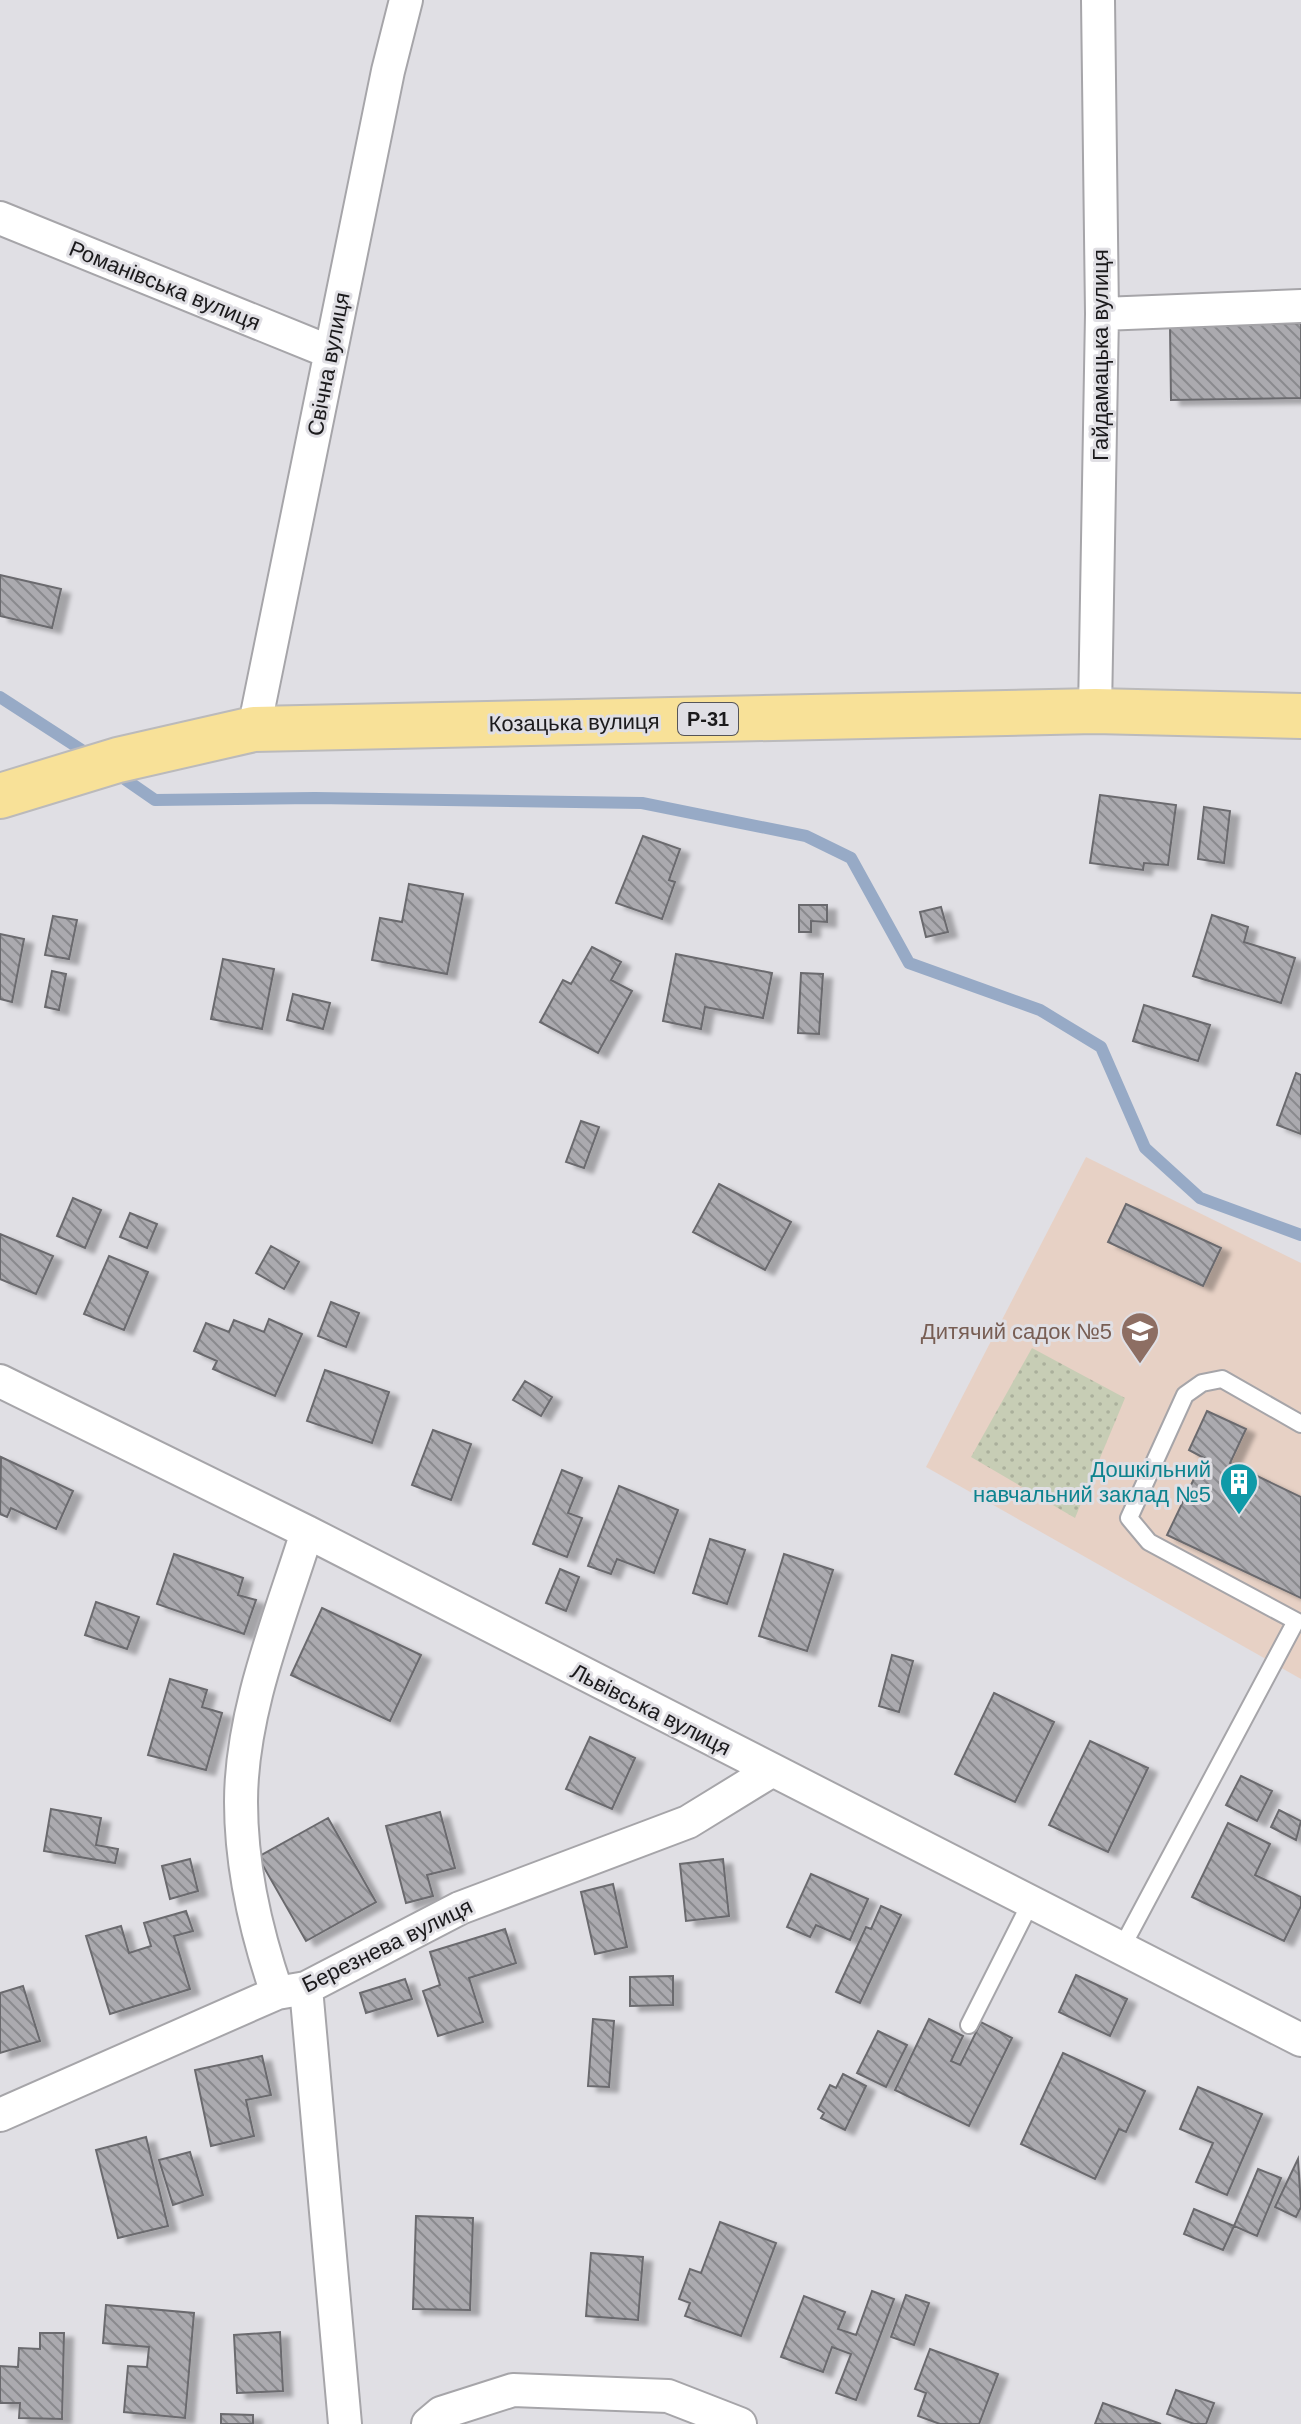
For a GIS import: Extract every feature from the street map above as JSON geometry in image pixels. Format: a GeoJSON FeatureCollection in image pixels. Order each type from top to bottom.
{"type":"FeatureCollection","features":[{"type":"Feature","properties":{"kind":"main road","name":"Козацька вулиця"},"geometry":{"type":"LineString","coordinates":[[0,796],[118,760],[254,729],[1095,711],[1301,716]]}},
{"type":"Feature","properties":{"kind":"street","name":"Свічна вулиця"},"geometry":{"type":"LineString","coordinates":[[254,729],[388,71],[406,0]]}},
{"type":"Feature","properties":{"kind":"street","name":"Гайдамацька вулиця"},"geometry":{"type":"LineString","coordinates":[[1095,711],[1102,314],[1098,0]]}},
{"type":"Feature","properties":{"kind":"street","name":"Романівська вулиця"},"geometry":{"type":"LineString","coordinates":[[0,218],[330,352]]}},
{"type":"Feature","properties":{"kind":"street"},"geometry":{"type":"LineString","coordinates":[[1102,314],[1301,306]]}},
{"type":"Feature","properties":{"kind":"street","name":"Львівська вулиця"},"geometry":{"type":"LineString","coordinates":[[0,1381],[307,1532],[1301,2040]]}},
{"type":"Feature","properties":{"kind":"street"},"geometry":{"type":"LineString","coordinates":[[307,1532],[260,1683],[241,1801],[247,1875],[263,1952],[291,1990],[345,2424]]}},
{"type":"Feature","properties":{"kind":"street","name":"Березнева вулиця"},"geometry":{"type":"LineString","coordinates":[[0,2115],[291,1990],[460,1908],[688,1822],[771,1771]]}},
{"type":"Feature","properties":{"kind":"street"},"geometry":{"type":"LineString","coordinates":[[428,2424],[441,2413],[513,2390],[668,2396],[740,2424]]}},
{"type":"Feature","properties":{"kind":"lane"},"geometry":{"type":"LineString","coordinates":[[1121,1949],[1296,1621],[1149,1542],[1129,1518],[1185,1395],[1202,1383],[1222,1379],[1301,1424]]}},
{"type":"Feature","properties":{"kind":"lane"},"geometry":{"type":"LineString","coordinates":[[969,2025],[1030,1904]]}},
{"type":"Feature","properties":{"kind":"shaded area","name":"Дитячий садок №5"},"geometry":{"type":"Polygon","coordinates":[[[1086,1157],[1301,1263],[1301,1679],[926,1467],[1086,1157]]]}},
{"type":"Feature","properties":{"kind":"green space"},"geometry":{"type":"Polygon","coordinates":[[[1032,1348],[1125,1398],[1075,1518],[971,1457],[1032,1348]]]}},
{"type":"Feature","properties":{"kind":"building"},"geometry":{"type":"Polygon","coordinates":[[[1301,323],[1301,398],[1171,400],[1170,325],[1301,323]]]}},
{"type":"Feature","properties":{"kind":"building"},"geometry":{"type":"Polygon","coordinates":[[[0,575],[61,589],[52,628],[0,616],[0,575]]]}},
{"type":"Feature","properties":{"kind":"building"},"geometry":{"type":"Polygon","coordinates":[[[1100,795],[1176,805],[1168,865],[1144,863],[1143,870],[1090,863],[1100,795]]]}},
{"type":"Feature","properties":{"kind":"building"},"geometry":{"type":"Polygon","coordinates":[[[1204,807],[1230,811],[1224,863],[1198,859],[1204,807]]]}},
{"type":"Feature","properties":{"kind":"building"},"geometry":{"type":"Polygon","coordinates":[[[643,836],[680,849],[669,880],[675,882],[662,919],[616,903],[643,836]]]}},
{"type":"Feature","properties":{"kind":"building"},"geometry":{"type":"Polygon","coordinates":[[[409,884],[463,894],[447,974],[372,960],[380,918],[402,922],[409,884]]]}},
{"type":"Feature","properties":{"kind":"building"},"geometry":{"type":"Polygon","coordinates":[[[799,905],[827,905],[827,922],[811,921],[811,932],[799,932],[799,905]]]}},
{"type":"Feature","properties":{"kind":"building"},"geometry":{"type":"Polygon","coordinates":[[[941,907],[948,932],[926,937],[920,912],[941,907]]]}},
{"type":"Feature","properties":{"kind":"building"},"geometry":{"type":"Polygon","coordinates":[[[1212,915],[1248,927],[1244,942],[1295,958],[1281,1003],[1193,976],[1212,915]]]}},
{"type":"Feature","properties":{"kind":"building"},"geometry":{"type":"Polygon","coordinates":[[[53,916],[77,920],[69,959],[45,955],[53,916]]]}},
{"type":"Feature","properties":{"kind":"building"},"geometry":{"type":"Polygon","coordinates":[[[0,934],[24,939],[12,1002],[0,999],[0,934]]]}},
{"type":"Feature","properties":{"kind":"building"},"geometry":{"type":"Polygon","coordinates":[[[592,947],[621,962],[611,980],[632,991],[598,1053],[540,1022],[563,980],[571,984],[592,947]]]}},
{"type":"Feature","properties":{"kind":"building"},"geometry":{"type":"Polygon","coordinates":[[[676,954],[772,973],[763,1018],[705,1007],[701,1029],[663,1021],[676,954]]]}},
{"type":"Feature","properties":{"kind":"building"},"geometry":{"type":"Polygon","coordinates":[[[223,959],[274,969],[262,1029],[211,1019],[223,959]]]}},
{"type":"Feature","properties":{"kind":"building"},"geometry":{"type":"Polygon","coordinates":[[[52,971],[66,974],[59,1010],[45,1007],[52,971]]]}},
{"type":"Feature","properties":{"kind":"building"},"geometry":{"type":"Polygon","coordinates":[[[801,973],[823,974],[819,1034],[798,1033],[801,973]]]}},
{"type":"Feature","properties":{"kind":"building"},"geometry":{"type":"Polygon","coordinates":[[[293,994],[330,1003],[323,1029],[287,1020],[293,994]]]}},
{"type":"Feature","properties":{"kind":"building"},"geometry":{"type":"Polygon","coordinates":[[[1144,1005],[1210,1025],[1198,1061],[1133,1041],[1144,1005]]]}},
{"type":"Feature","properties":{"kind":"building"},"geometry":{"type":"Polygon","coordinates":[[[1296,1073],[1301,1075],[1301,1134],[1277,1125],[1296,1073]]]}},
{"type":"Feature","properties":{"kind":"building"},"geometry":{"type":"Polygon","coordinates":[[[581,1121],[599,1127],[584,1168],[566,1162],[581,1121]]]}},
{"type":"Feature","properties":{"kind":"building"},"geometry":{"type":"Polygon","coordinates":[[[719,1184],[791,1222],[765,1270],[693,1232],[719,1184]]]}},
{"type":"Feature","properties":{"kind":"building"},"geometry":{"type":"Polygon","coordinates":[[[73,1198],[101,1210],[85,1248],[57,1236],[73,1198]]]}},
{"type":"Feature","properties":{"kind":"building"},"geometry":{"type":"Polygon","coordinates":[[[1126,1204],[1221,1248],[1203,1286],[1108,1242],[1126,1204]]]}},
{"type":"Feature","properties":{"kind":"building"},"geometry":{"type":"Polygon","coordinates":[[[130,1213],[157,1224],[147,1248],[120,1237],[130,1213]]]}},
{"type":"Feature","properties":{"kind":"building"},"geometry":{"type":"Polygon","coordinates":[[[0,1234],[53,1256],[36,1294],[0,1279],[0,1234]]]}},
{"type":"Feature","properties":{"kind":"building"},"geometry":{"type":"Polygon","coordinates":[[[271,1246],[299,1262],[284,1289],[256,1273],[271,1246]]]}},
{"type":"Feature","properties":{"kind":"building"},"geometry":{"type":"Polygon","coordinates":[[[109,1256],[148,1272],[124,1330],[84,1314],[109,1256]]]}},
{"type":"Feature","properties":{"kind":"building"},"geometry":{"type":"Polygon","coordinates":[[[331,1302],[359,1313],[346,1347],[318,1336],[331,1302]]]}},
{"type":"Feature","properties":{"kind":"building"},"geometry":{"type":"Polygon","coordinates":[[[269,1319],[302,1334],[275,1396],[213,1369],[217,1361],[194,1351],[206,1323],[229,1332],[234,1320],[264,1332],[269,1319]]]}},
{"type":"Feature","properties":{"kind":"building"},"geometry":{"type":"Polygon","coordinates":[[[325,1370],[389,1392],[372,1443],[307,1421],[325,1370]]]}},
{"type":"Feature","properties":{"kind":"building"},"geometry":{"type":"Polygon","coordinates":[[[525,1381],[552,1397],[541,1416],[513,1400],[525,1381]]]}},
{"type":"Feature","properties":{"kind":"building","name":"Дошкільний навчальний заклад №5"},"geometry":{"type":"Polygon","coordinates":[[[1207,1411],[1246,1429],[1230,1463],[1301,1497],[1301,1598],[1167,1535],[1204,1458],[1189,1450],[1207,1411]]]}},
{"type":"Feature","properties":{"kind":"building"},"geometry":{"type":"Polygon","coordinates":[[[433,1430],[471,1444],[451,1500],[412,1485],[433,1430]]]}},
{"type":"Feature","properties":{"kind":"building"},"geometry":{"type":"Polygon","coordinates":[[[1,1457],[73,1491],[56,1529],[11,1508],[7,1517],[0,1514],[1,1457]]]}},
{"type":"Feature","properties":{"kind":"building"},"geometry":{"type":"Polygon","coordinates":[[[562,1470],[582,1478],[568,1513],[582,1518],[567,1557],[533,1544],[562,1470]]]}},
{"type":"Feature","properties":{"kind":"building"},"geometry":{"type":"Polygon","coordinates":[[[619,1486],[678,1510],[654,1573],[617,1559],[611,1574],[588,1566],[619,1486]]]}},
{"type":"Feature","properties":{"kind":"building"},"geometry":{"type":"Polygon","coordinates":[[[710,1539],[745,1550],[727,1604],[693,1593],[710,1539]]]}},
{"type":"Feature","properties":{"kind":"building"},"geometry":{"type":"Polygon","coordinates":[[[174,1554],[243,1578],[238,1595],[256,1600],[244,1634],[157,1604],[174,1554]]]}},
{"type":"Feature","properties":{"kind":"building"},"geometry":{"type":"Polygon","coordinates":[[[784,1554],[833,1570],[807,1651],[759,1636],[784,1554]]]}},
{"type":"Feature","properties":{"kind":"building"},"geometry":{"type":"Polygon","coordinates":[[[560,1569],[579,1577],[566,1611],[546,1603],[560,1569]]]}},
{"type":"Feature","properties":{"kind":"building"},"geometry":{"type":"Polygon","coordinates":[[[96,1602],[139,1617],[127,1649],[85,1635],[96,1602]]]}},
{"type":"Feature","properties":{"kind":"building"},"geometry":{"type":"Polygon","coordinates":[[[322,1608],[421,1655],[390,1721],[291,1675],[322,1608]]]}},
{"type":"Feature","properties":{"kind":"building"},"geometry":{"type":"Polygon","coordinates":[[[892,1655],[913,1661],[899,1712],[879,1706],[892,1655]]]}},
{"type":"Feature","properties":{"kind":"building"},"geometry":{"type":"Polygon","coordinates":[[[170,1679],[207,1690],[202,1707],[222,1713],[206,1770],[148,1755],[170,1679]]]}},
{"type":"Feature","properties":{"kind":"building"},"geometry":{"type":"Polygon","coordinates":[[[994,1693],[1054,1722],[1015,1802],[955,1774],[994,1693]]]}},
{"type":"Feature","properties":{"kind":"building"},"geometry":{"type":"Polygon","coordinates":[[[590,1737],[635,1758],[612,1809],[566,1789],[590,1737]]]}},
{"type":"Feature","properties":{"kind":"building"},"geometry":{"type":"Polygon","coordinates":[[[1090,1741],[1148,1768],[1108,1852],[1049,1825],[1090,1741]]]}},
{"type":"Feature","properties":{"kind":"building"},"geometry":{"type":"Polygon","coordinates":[[[1241,1776],[1272,1791],[1257,1821],[1226,1805],[1241,1776]]]}},
{"type":"Feature","properties":{"kind":"building"},"geometry":{"type":"Polygon","coordinates":[[[51,1809],[101,1818],[96,1845],[118,1849],[115,1863],[44,1851],[51,1809]]]}},
{"type":"Feature","properties":{"kind":"building"},"geometry":{"type":"Polygon","coordinates":[[[1279,1810],[1301,1821],[1296,1840],[1271,1827],[1279,1810]]]}},
{"type":"Feature","properties":{"kind":"building"},"geometry":{"type":"Polygon","coordinates":[[[440,1812],[455,1868],[427,1875],[433,1896],[406,1903],[386,1826],[440,1812]]]}},
{"type":"Feature","properties":{"kind":"building"},"geometry":{"type":"Polygon","coordinates":[[[328,1818],[376,1902],[306,1941],[258,1857],[328,1818]]]}},
{"type":"Feature","properties":{"kind":"building"},"geometry":{"type":"Polygon","coordinates":[[[1228,1823],[1270,1844],[1255,1875],[1301,1897],[1301,1906],[1284,1941],[1192,1897],[1228,1823]]]}},
{"type":"Feature","properties":{"kind":"building"},"geometry":{"type":"Polygon","coordinates":[[[190,1859],[198,1891],[170,1899],[162,1866],[190,1859]]]}},
{"type":"Feature","properties":{"kind":"building"},"geometry":{"type":"Polygon","coordinates":[[[723,1859],[729,1916],[686,1921],[680,1864],[723,1859]]]}},
{"type":"Feature","properties":{"kind":"building"},"geometry":{"type":"Polygon","coordinates":[[[811,1874],[868,1899],[850,1940],[816,1925],[810,1937],[787,1927],[811,1874]]]}},
{"type":"Feature","properties":{"kind":"building"},"geometry":{"type":"Polygon","coordinates":[[[613,1884],[627,1947],[595,1954],[581,1892],[613,1884]]]}},
{"type":"Feature","properties":{"kind":"building"},"geometry":{"type":"Polygon","coordinates":[[[881,1906],[901,1915],[860,2003],[836,1992],[866,1927],[871,1929],[881,1906]]]}},
{"type":"Feature","properties":{"kind":"building"},"geometry":{"type":"Polygon","coordinates":[[[186,1911],[193,1931],[174,1936],[190,1989],[110,2014],[86,1936],[121,1926],[129,1953],[151,1946],[144,1923],[186,1911]]]}},
{"type":"Feature","properties":{"kind":"building"},"geometry":{"type":"Polygon","coordinates":[[[505,1929],[516,1963],[469,1978],[483,2022],[438,2036],[423,1991],[440,1985],[430,1952],[505,1929]]]}},
{"type":"Feature","properties":{"kind":"building"},"geometry":{"type":"Polygon","coordinates":[[[1076,1975],[1127,1999],[1110,2036],[1059,2012],[1076,1975]]]}},
{"type":"Feature","properties":{"kind":"building"},"geometry":{"type":"Polygon","coordinates":[[[673,1976],[673,2005],[630,2006],[630,1977],[673,1976]]]}},
{"type":"Feature","properties":{"kind":"building"},"geometry":{"type":"Polygon","coordinates":[[[405,1979],[412,1999],[366,2013],[360,1993],[405,1979]]]}},
{"type":"Feature","properties":{"kind":"building"},"geometry":{"type":"Polygon","coordinates":[[[23,1986],[40,2041],[0,2053],[0,1993],[23,1986]]]}},
{"type":"Feature","properties":{"kind":"building"},"geometry":{"type":"Polygon","coordinates":[[[593,2019],[614,2021],[609,2087],[588,2086],[593,2019]]]}},
{"type":"Feature","properties":{"kind":"building"},"geometry":{"type":"Polygon","coordinates":[[[929,2019],[963,2036],[951,2061],[960,2065],[981,2022],[1012,2038],[969,2126],[895,2090],[929,2019]]]}},
{"type":"Feature","properties":{"kind":"building"},"geometry":{"type":"Polygon","coordinates":[[[878,2031],[907,2045],[886,2087],[857,2073],[878,2031]]]}},
{"type":"Feature","properties":{"kind":"building"},"geometry":{"type":"Polygon","coordinates":[[[1063,2053],[1145,2091],[1126,2132],[1119,2129],[1095,2179],[1021,2144],[1063,2053]]]}},
{"type":"Feature","properties":{"kind":"building"},"geometry":{"type":"Polygon","coordinates":[[[262,2056],[271,2095],[246,2100],[254,2136],[211,2146],[195,2070],[262,2056]]]}},
{"type":"Feature","properties":{"kind":"building"},"geometry":{"type":"Polygon","coordinates":[[[843,2074],[866,2086],[845,2130],[821,2118],[824,2113],[818,2109],[830,2085],[836,2088],[843,2074]]]}},
{"type":"Feature","properties":{"kind":"building"},"geometry":{"type":"Polygon","coordinates":[[[1198,2087],[1262,2114],[1227,2195],[1196,2182],[1213,2143],[1180,2129],[1198,2087]]]}},
{"type":"Feature","properties":{"kind":"building"},"geometry":{"type":"Polygon","coordinates":[[[146,2137],[168,2226],[118,2238],[96,2150],[146,2137]]]}},
{"type":"Feature","properties":{"kind":"building"},"geometry":{"type":"Polygon","coordinates":[[[190,2152],[203,2195],[173,2205],[159,2160],[190,2152]]]}},
{"type":"Feature","properties":{"kind":"building"},"geometry":{"type":"Polygon","coordinates":[[[1298,2159],[1301,2207],[1296,2217],[1275,2207],[1298,2159]]]}},
{"type":"Feature","properties":{"kind":"building"},"geometry":{"type":"Polygon","coordinates":[[[1258,2169],[1281,2178],[1257,2236],[1234,2226],[1258,2169]]]}},
{"type":"Feature","properties":{"kind":"building"},"geometry":{"type":"Polygon","coordinates":[[[1194,2209],[1234,2226],[1223,2250],[1184,2234],[1194,2209]]]}},
{"type":"Feature","properties":{"kind":"building"},"geometry":{"type":"Polygon","coordinates":[[[416,2216],[473,2218],[470,2310],[413,2309],[416,2216]]]}},
{"type":"Feature","properties":{"kind":"building"},"geometry":{"type":"Polygon","coordinates":[[[720,2222],[776,2243],[741,2336],[685,2316],[690,2303],[679,2299],[690,2269],[701,2273],[720,2222]]]}},
{"type":"Feature","properties":{"kind":"building"},"geometry":{"type":"Polygon","coordinates":[[[591,2253],[643,2257],[638,2320],[586,2316],[591,2253]]]}},
{"type":"Feature","properties":{"kind":"building"},"geometry":{"type":"Polygon","coordinates":[[[872,2291],[894,2299],[856,2400],[836,2393],[851,2354],[832,2347],[823,2372],[781,2357],[804,2296],[845,2312],[838,2329],[856,2335],[872,2291]]]}},
{"type":"Feature","properties":{"kind":"building"},"geometry":{"type":"Polygon","coordinates":[[[906,2295],[929,2303],[914,2345],[891,2337],[906,2295]]]}},
{"type":"Feature","properties":{"kind":"building"},"geometry":{"type":"Polygon","coordinates":[[[106,2305],[194,2313],[185,2418],[124,2412],[128,2366],[147,2367],[149,2347],[103,2343],[106,2305]]]}},
{"type":"Feature","properties":{"kind":"building"},"geometry":{"type":"Polygon","coordinates":[[[280,2332],[283,2391],[237,2393],[234,2335],[280,2332]]]}},
{"type":"Feature","properties":{"kind":"building"},"geometry":{"type":"Polygon","coordinates":[[[40,2333],[64,2333],[62,2419],[19,2418],[20,2403],[0,2403],[0,2366],[18,2367],[19,2348],[40,2349],[40,2333]]]}},
{"type":"Feature","properties":{"kind":"building"},"geometry":{"type":"Polygon","coordinates":[[[930,2349],[998,2374],[979,2424],[940,2424],[918,2416],[926,2393],[915,2389],[930,2349]]]}},
{"type":"Feature","properties":{"kind":"building"},"geometry":{"type":"Polygon","coordinates":[[[1176,2390],[1214,2403],[1206,2424],[1194,2424],[1167,2414],[1176,2390]]]}},
{"type":"Feature","properties":{"kind":"building"},"geometry":{"type":"Polygon","coordinates":[[[1103,2403],[1161,2424],[1095,2424],[1103,2403]]]}},
{"type":"Feature","properties":{"kind":"building"},"geometry":{"type":"Polygon","coordinates":[[[221,2414],[253,2415],[253,2424],[221,2424],[221,2414]]]}},
{"type":"Feature","properties":{"kind":"waterway"},"geometry":{"type":"LineString","coordinates":[[0,697],[91,756]]}},
{"type":"Feature","properties":{"kind":"waterway"},"geometry":{"type":"LineString","coordinates":[[116,773],[155,800],[315,798],[642,803],[806,836],[851,858],[909,963],[1040,1010],[1101,1047],[1145,1148],[1200,1198],[1301,1235]]}},
{"type":"Feature","properties":{"kind":"place","name":"Дитячий садок №5"},"geometry":{"type":"Point","coordinates":[1140,1365]}},
{"type":"Feature","properties":{"kind":"place","name":"Дошкільний навчальний заклад №5"},"geometry":{"type":"Point","coordinates":[1239,1516]}}]}
